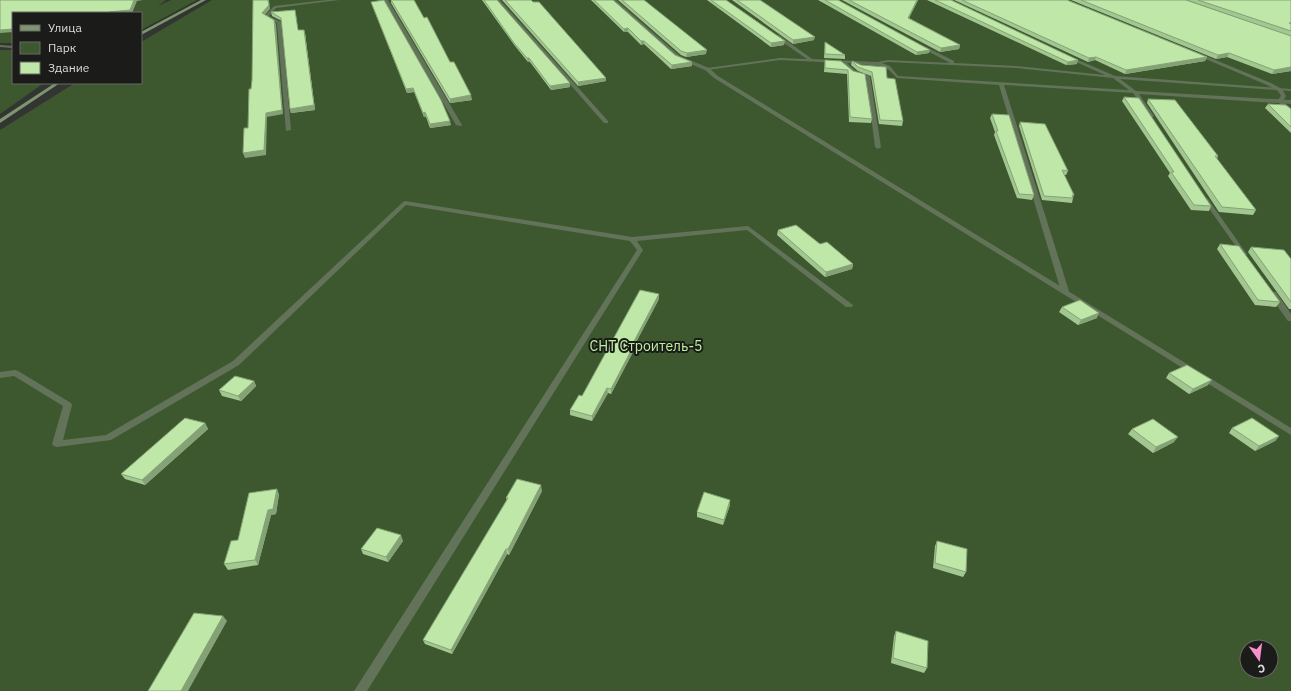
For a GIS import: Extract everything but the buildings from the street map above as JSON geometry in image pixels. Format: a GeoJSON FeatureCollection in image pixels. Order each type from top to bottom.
{"type":"FeatureCollection","features":[{"type":"Feature","properties":{"kind":"street"},"geometry":{"type":"LineString","coordinates":[[142,33],[204,0]]}},
{"type":"Feature","properties":{"kind":"street"},"geometry":{"type":"LineString","coordinates":[[288,130],[280,22],[267,16],[275,7],[337,0]]}},
{"type":"Feature","properties":{"kind":"street"},"geometry":{"type":"LineString","coordinates":[[386,0],[459,125]]}},
{"type":"Feature","properties":{"kind":"street"},"geometry":{"type":"LineString","coordinates":[[498,0],[606,122]]}},
{"type":"Feature","properties":{"kind":"street"},"geometry":{"type":"LineString","coordinates":[[614,0],[678,57],[707,69],[716,77],[1065,290],[1291,432]]}},
{"type":"Feature","properties":{"kind":"street"},"geometry":{"type":"LineString","coordinates":[[1132,26],[1250,74],[1280,90],[1284,96],[1280,101]]}},
{"type":"Feature","properties":{"kind":"street"},"geometry":{"type":"LineString","coordinates":[[771,32],[810,60]]}},
{"type":"Feature","properties":{"kind":"street"},"geometry":{"type":"LineString","coordinates":[[919,44],[953,63]]}},
{"type":"Feature","properties":{"kind":"street"},"geometry":{"type":"LineString","coordinates":[[0,46],[12,47]]}},
{"type":"Feature","properties":{"kind":"street"},"geometry":{"type":"LineString","coordinates":[[1065,55],[1114,77],[1136,93],[1157,125]]}},
{"type":"Feature","properties":{"kind":"street"},"geometry":{"type":"LineString","coordinates":[[707,69],[780,59],[953,63],[1291,90]]}},
{"type":"Feature","properties":{"kind":"street"},"geometry":{"type":"LineString","coordinates":[[842,61],[855,73],[868,76],[878,147]]}},
{"type":"Feature","properties":{"kind":"street"},"geometry":{"type":"LineString","coordinates":[[876,62],[885,64],[891,68],[897,77],[1291,102]]}},
{"type":"Feature","properties":{"kind":"street"},"geometry":{"type":"LineString","coordinates":[[0,121],[56,84]]}},
{"type":"Feature","properties":{"kind":"street"},"geometry":{"type":"LineString","coordinates":[[1001,84],[1065,290]]}},
{"type":"Feature","properties":{"kind":"street"},"geometry":{"type":"LineString","coordinates":[[1280,101],[1291,112]]}},
{"type":"Feature","properties":{"kind":"street"},"geometry":{"type":"LineString","coordinates":[[1203,195],[1246,258]]}},
{"type":"Feature","properties":{"kind":"street"},"geometry":{"type":"LineString","coordinates":[[0,375],[15,372],[68,405],[57,444],[108,438],[236,363],[405,203],[632,239],[748,228],[849,305]]}},
{"type":"Feature","properties":{"kind":"street"},"geometry":{"type":"LineString","coordinates":[[360,691],[640,250],[632,239]]}},
{"type":"Feature","properties":{"kind":"street"},"geometry":{"type":"LineString","coordinates":[[1269,288],[1291,319]]}},
{"type":"Feature","properties":{"kind":"green space"},"geometry":{"type":"Polygon","coordinates":[[[0,0],[166,0],[158,6],[171,0],[197,0],[142,29],[142,12],[12,12],[12,43],[0,43],[0,0]]]}},
{"type":"Feature","properties":{"kind":"green space","name":"СНТ Строитель-5"},"geometry":{"type":"Polygon","coordinates":[[[212,0],[1291,0],[1291,691],[0,691],[0,130],[73,84],[142,84],[142,41],[212,0]]]}},
{"type":"Feature","properties":{"kind":"green space"},"geometry":{"type":"Polygon","coordinates":[[[0,50],[12,50],[12,84],[43,84],[0,114],[0,50]]]}}]}
